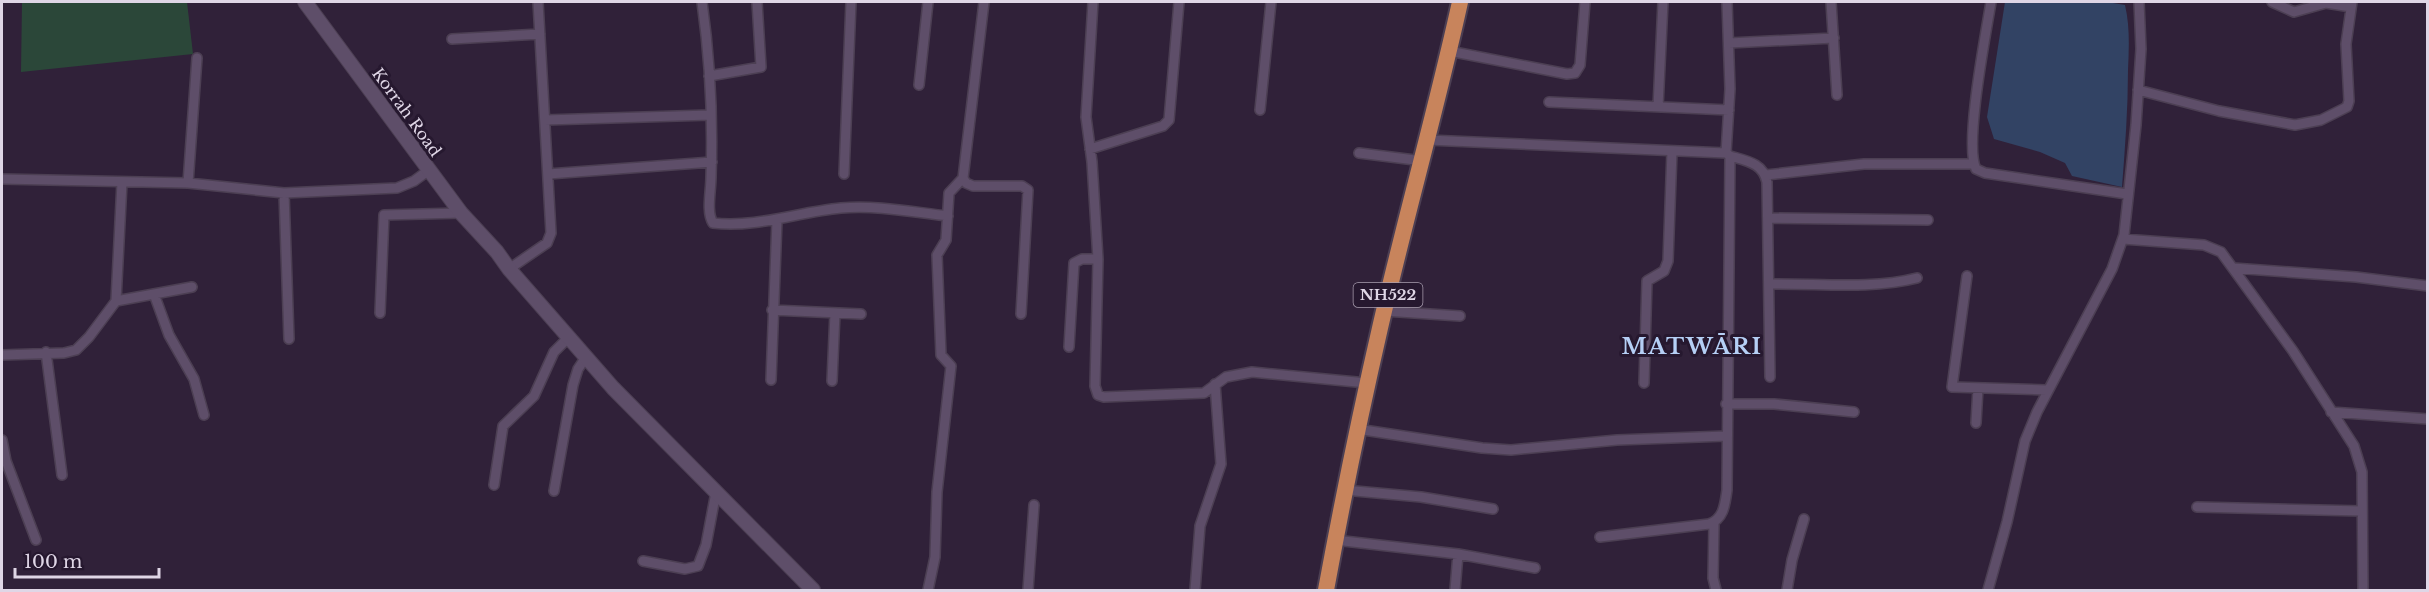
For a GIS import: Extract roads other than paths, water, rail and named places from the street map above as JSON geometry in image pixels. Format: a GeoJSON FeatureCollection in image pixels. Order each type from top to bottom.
{"type":"FeatureCollection","features":[{"type":"Feature","properties":{"kind":"highway","name":"NH522"},"geometry":{"type":"LineString","coordinates":[[1326,591],[1344,490],[1384,310],[1423,161],[1460,2]]}},
{"type":"Feature","properties":{"kind":"main road","name":"Korrah Road"},"geometry":{"type":"LineString","coordinates":[[305,2],[461,213],[497,252],[509,269],[613,388],[813,591]]}},
{"type":"Feature","properties":{"kind":"street"},"geometry":{"type":"LineString","coordinates":[[509,269],[547,243],[550,238],[538,2]]}},
{"type":"Feature","properties":{"kind":"street"},"geometry":{"type":"LineString","coordinates":[[702,2],[709,76],[712,162],[710,214],[713,223],[777,220],[855,207],[874,207],[948,216]]}},
{"type":"Feature","properties":{"kind":"street"},"geometry":{"type":"LineString","coordinates":[[709,76],[761,67],[757,2]]}},
{"type":"Feature","properties":{"kind":"street"},"geometry":{"type":"LineString","coordinates":[[844,174],[851,2]]}},
{"type":"Feature","properties":{"kind":"street"},"geometry":{"type":"LineString","coordinates":[[919,85],[928,2]]}},
{"type":"Feature","properties":{"kind":"street"},"geometry":{"type":"LineString","coordinates":[[984,2],[963,178],[966,183],[973,186],[1022,186],[1028,190],[1021,315]]}},
{"type":"Feature","properties":{"kind":"street"},"geometry":{"type":"LineString","coordinates":[[1093,2],[1086,117],[1098,259],[1095,386],[1098,395],[1104,397],[1199,394],[1207,392],[1215,384],[1233,375],[1252,372],[1368,383]]}},
{"type":"Feature","properties":{"kind":"street"},"geometry":{"type":"LineString","coordinates":[[1090,149],[1162,126],[1169,120],[1179,2]]}},
{"type":"Feature","properties":{"kind":"street"},"geometry":{"type":"LineString","coordinates":[[1260,110],[1271,2]]}},
{"type":"Feature","properties":{"kind":"street"},"geometry":{"type":"LineString","coordinates":[[1449,51],[1567,74],[1575,73],[1580,65],[1585,2]]}},
{"type":"Feature","properties":{"kind":"street"},"geometry":{"type":"LineString","coordinates":[[1658,107],[1664,2]]}},
{"type":"Feature","properties":{"kind":"street"},"geometry":{"type":"LineString","coordinates":[[1716,591],[1713,578],[1714,523],[1725,505],[1727,490],[1729,43],[1727,2]]}},
{"type":"Feature","properties":{"kind":"street"},"geometry":{"type":"LineString","coordinates":[[1831,2],[1837,95]]}},
{"type":"Feature","properties":{"kind":"street"},"geometry":{"type":"LineString","coordinates":[[1991,2],[1974,108],[1974,165],[1976,169],[1984,173],[2127,194]]}},
{"type":"Feature","properties":{"kind":"street"},"geometry":{"type":"LineString","coordinates":[[1988,591],[2007,522],[2025,441],[2046,390],[2112,270],[2123,239],[2138,90],[2139,2]]}},
{"type":"Feature","properties":{"kind":"street"},"geometry":{"type":"LineString","coordinates":[[2138,90],[2274,123],[2295,125],[2321,120],[2343,111],[2348,105],[2346,44],[2351,4],[2326,3],[2294,12],[2272,2]]}},
{"type":"Feature","properties":{"kind":"street"},"geometry":{"type":"LineString","coordinates":[[452,39],[540,34]]}},
{"type":"Feature","properties":{"kind":"street"},"geometry":{"type":"LineString","coordinates":[[1729,43],[1834,38]]}},
{"type":"Feature","properties":{"kind":"street"},"geometry":{"type":"LineString","coordinates":[[188,183],[197,58]]}},
{"type":"Feature","properties":{"kind":"street"},"geometry":{"type":"LineString","coordinates":[[1549,102],[1729,110]]}},
{"type":"Feature","properties":{"kind":"street"},"geometry":{"type":"LineString","coordinates":[[545,120],[710,115]]}},
{"type":"Feature","properties":{"kind":"street"},"geometry":{"type":"LineString","coordinates":[[1428,140],[1728,155],[1758,166],[1766,175],[1770,377]]}},
{"type":"Feature","properties":{"kind":"street"},"geometry":{"type":"LineString","coordinates":[[1644,382],[1647,281],[1664,271],[1668,261],[1672,151]]}},
{"type":"Feature","properties":{"kind":"street"},"geometry":{"type":"LineString","coordinates":[[1359,153],[1423,161]]}},
{"type":"Feature","properties":{"kind":"street"},"geometry":{"type":"LineString","coordinates":[[548,174],[712,162]]}},
{"type":"Feature","properties":{"kind":"street"},"geometry":{"type":"LineString","coordinates":[[1766,175],[1864,165],[1974,165]]}},
{"type":"Feature","properties":{"kind":"street"},"geometry":{"type":"LineString","coordinates":[[2,180],[188,183],[284,193],[397,188],[429,170]]}},
{"type":"Feature","properties":{"kind":"street"},"geometry":{"type":"LineString","coordinates":[[928,591],[936,550],[937,492],[951,366],[941,356],[937,259],[946,240],[950,190],[963,178]]}},
{"type":"Feature","properties":{"kind":"street"},"geometry":{"type":"LineString","coordinates":[[2,355],[63,353],[76,350],[89,337],[116,301],[122,182]]}},
{"type":"Feature","properties":{"kind":"street"},"geometry":{"type":"LineString","coordinates":[[284,193],[289,339]]}},
{"type":"Feature","properties":{"kind":"street"},"geometry":{"type":"LineString","coordinates":[[380,313],[384,215],[461,213]]}},
{"type":"Feature","properties":{"kind":"street"},"geometry":{"type":"LineString","coordinates":[[1768,218],[1928,220]]}},
{"type":"Feature","properties":{"kind":"street"},"geometry":{"type":"LineString","coordinates":[[771,380],[777,220]]}},
{"type":"Feature","properties":{"kind":"street"},"geometry":{"type":"LineString","coordinates":[[2123,239],[2204,245],[2221,252],[2293,351],[2348,435],[2360,463],[2363,591]]}},
{"type":"Feature","properties":{"kind":"street"},"geometry":{"type":"LineString","coordinates":[[1069,347],[1074,263],[1082,259],[1098,259]]}},
{"type":"Feature","properties":{"kind":"street"},"geometry":{"type":"LineString","coordinates":[[2233,268],[2355,277],[2427,286]]}},
{"type":"Feature","properties":{"kind":"street"},"geometry":{"type":"LineString","coordinates":[[1967,276],[1952,387],[2046,390]]}},
{"type":"Feature","properties":{"kind":"street"},"geometry":{"type":"LineString","coordinates":[[1768,284],[1878,285],[1917,278]]}},
{"type":"Feature","properties":{"kind":"street"},"geometry":{"type":"LineString","coordinates":[[116,301],[192,287]]}},
{"type":"Feature","properties":{"kind":"street"},"geometry":{"type":"LineString","coordinates":[[154,294],[170,335],[194,380],[204,415]]}},
{"type":"Feature","properties":{"kind":"street"},"geometry":{"type":"LineString","coordinates":[[772,310],[861,314]]}},
{"type":"Feature","properties":{"kind":"street"},"geometry":{"type":"LineString","coordinates":[[1384,310],[1460,316]]}},
{"type":"Feature","properties":{"kind":"street"},"geometry":{"type":"LineString","coordinates":[[832,381],[835,313]]}},
{"type":"Feature","properties":{"kind":"street"},"geometry":{"type":"LineString","coordinates":[[494,485],[503,426],[534,396],[554,352],[569,337]]}},
{"type":"Feature","properties":{"kind":"street"},"geometry":{"type":"LineString","coordinates":[[46,352],[62,475]]}},
{"type":"Feature","properties":{"kind":"street"},"geometry":{"type":"LineString","coordinates":[[554,491],[573,385],[578,369],[586,357]]}},
{"type":"Feature","properties":{"kind":"street"},"geometry":{"type":"LineString","coordinates":[[1195,591],[1200,526],[1221,464],[1215,384]]}},
{"type":"Feature","properties":{"kind":"street"},"geometry":{"type":"LineString","coordinates":[[1976,423],[1978,388]]}},
{"type":"Feature","properties":{"kind":"street"},"geometry":{"type":"LineString","coordinates":[[1726,404],[1774,404],[1854,412]]}},
{"type":"Feature","properties":{"kind":"street"},"geometry":{"type":"LineString","coordinates":[[2331,412],[2427,419]]}},
{"type":"Feature","properties":{"kind":"street"},"geometry":{"type":"LineString","coordinates":[[1357,429],[1482,448],[1511,450],[1617,440],[1726,436]]}},
{"type":"Feature","properties":{"kind":"street"},"geometry":{"type":"LineString","coordinates":[[2,440],[4,461],[36,540]]}},
{"type":"Feature","properties":{"kind":"street"},"geometry":{"type":"LineString","coordinates":[[1344,490],[1421,497],[1493,509]]}},
{"type":"Feature","properties":{"kind":"street"},"geometry":{"type":"LineString","coordinates":[[643,561],[685,569],[698,566],[706,544],[716,492]]}},
{"type":"Feature","properties":{"kind":"street"},"geometry":{"type":"LineString","coordinates":[[1028,591],[1034,505]]}},
{"type":"Feature","properties":{"kind":"street"},"geometry":{"type":"LineString","coordinates":[[2197,507],[2362,512]]}},
{"type":"Feature","properties":{"kind":"street"},"geometry":{"type":"LineString","coordinates":[[1787,591],[1792,560],[1804,519]]}},
{"type":"Feature","properties":{"kind":"street"},"geometry":{"type":"LineString","coordinates":[[1600,537],[1714,523]]}},
{"type":"Feature","properties":{"kind":"street"},"geometry":{"type":"LineString","coordinates":[[1335,540],[1458,554],[1535,568]]}},
{"type":"Feature","properties":{"kind":"street"},"geometry":{"type":"LineString","coordinates":[[1455,591],[1458,554]]}},
{"type":"Feature","properties":{"kind":"water"},"geometry":{"type":"Polygon","coordinates":[[[2005,2],[2107,2],[2125,5],[2129,46],[2122,187],[2072,176],[2065,163],[2040,152],[1994,139],[1987,117],[2005,2]]]}},
{"type":"Feature","properties":{"kind":"district","name":"MATWĀRI"},"geometry":{"type":"Point","coordinates":[1692,346]}}]}
